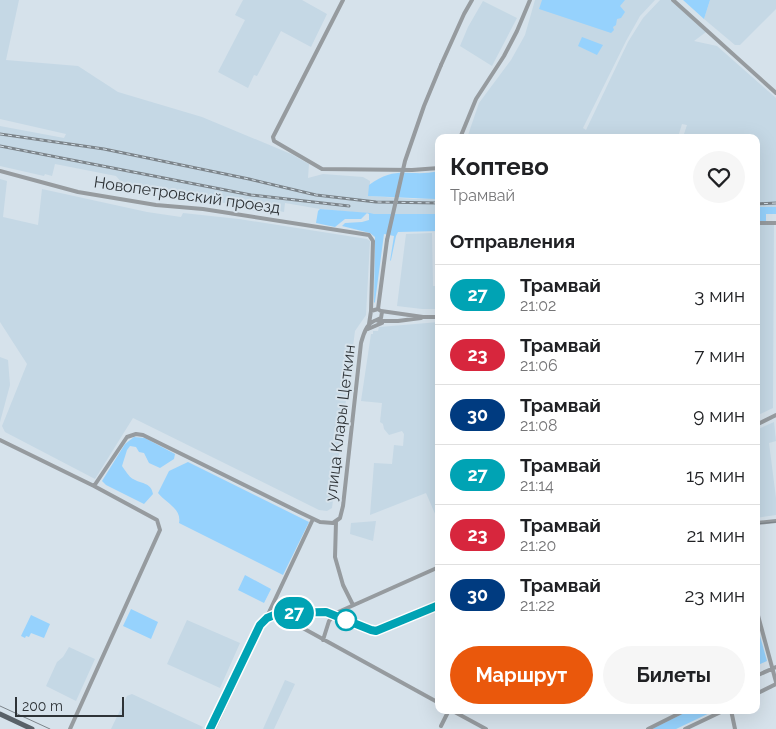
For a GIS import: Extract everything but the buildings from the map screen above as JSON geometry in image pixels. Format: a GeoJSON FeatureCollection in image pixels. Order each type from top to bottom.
{"type":"FeatureCollection","features":[{"type":"Feature","properties":{"kind":"main road"},"geometry":{"type":"LineString","coordinates":[[0,714],[32,729]]}},
{"type":"Feature","properties":{"kind":"street"},"geometry":{"type":"LineString","coordinates":[[343,0],[273,137],[274,141],[322,169],[412,170],[435,168]]}},
{"type":"Feature","properties":{"kind":"street"},"geometry":{"type":"LineString","coordinates":[[376,320],[382,318],[379,310],[387,240],[405,161],[424,106],[441,65],[472,0]]}},
{"type":"Feature","properties":{"kind":"street"},"geometry":{"type":"LineString","coordinates":[[462,134],[476,98],[504,56],[530,0]]}},
{"type":"Feature","properties":{"kind":"street"},"geometry":{"type":"LineString","coordinates":[[673,0],[776,93]]}},
{"type":"Feature","properties":{"kind":"street","name":"Новопетровский проезд"},"geometry":{"type":"LineString","coordinates":[[0,171],[78,192],[156,205],[203,209],[369,235],[371,237]]}},
{"type":"Feature","properties":{"kind":"street"},"geometry":{"type":"LineString","coordinates":[[760,223],[776,223]]}},
{"type":"Feature","properties":{"kind":"street","name":"улица Клары Цеткин"},"geometry":{"type":"LineString","coordinates":[[214,729],[313,519],[325,523],[336,522],[340,518],[343,506],[360,353],[371,317],[373,241],[371,237]]}},
{"type":"Feature","properties":{"kind":"street"},"geometry":{"type":"LineString","coordinates":[[371,311],[379,310],[423,317]]}},
{"type":"Feature","properties":{"kind":"street"},"geometry":{"type":"LineString","coordinates":[[371,317],[385,322]]}},
{"type":"Feature","properties":{"kind":"street"},"geometry":{"type":"LineString","coordinates":[[365,332],[374,325],[385,322],[435,317]]}},
{"type":"Feature","properties":{"kind":"street","name":"улица Клары Цеткин"},"geometry":{"type":"LineString","coordinates":[[368,326],[376,320]]}},
{"type":"Feature","properties":{"kind":"street"},"geometry":{"type":"LineString","coordinates":[[760,422],[776,415]]}},
{"type":"Feature","properties":{"kind":"street"},"geometry":{"type":"LineString","coordinates":[[94,486],[127,438],[136,434],[143,435],[313,519]]}},
{"type":"Feature","properties":{"kind":"street"},"geometry":{"type":"LineString","coordinates":[[0,440],[94,486],[157,520],[160,530],[70,729]]}},
{"type":"Feature","properties":{"kind":"street"},"geometry":{"type":"LineString","coordinates":[[760,523],[776,521]]}},
{"type":"Feature","properties":{"kind":"street","name":"улица Клары Цеткин"},"geometry":{"type":"LineString","coordinates":[[336,522],[335,557],[343,585],[353,605]]}},
{"type":"Feature","properties":{"kind":"street"},"geometry":{"type":"LineString","coordinates":[[323,640],[329,621],[335,614],[435,570]]}},
{"type":"Feature","properties":{"kind":"street"},"geometry":{"type":"LineString","coordinates":[[335,614],[371,629],[378,629],[435,604]]}},
{"type":"Feature","properties":{"kind":"street"},"geometry":{"type":"LineString","coordinates":[[270,610],[435,701]]}},
{"type":"Feature","properties":{"kind":"street"},"geometry":{"type":"LineString","coordinates":[[760,621],[774,668],[776,683],[760,692]]}},
{"type":"Feature","properties":{"kind":"street"},"geometry":{"type":"LineString","coordinates":[[760,674],[774,668]]}},
{"type":"Feature","properties":{"kind":"street"},"geometry":{"type":"LineString","coordinates":[[441,726],[448,714]]}},
{"type":"Feature","properties":{"kind":"street"},"geometry":{"type":"LineString","coordinates":[[458,714],[486,729]]}},
{"type":"Feature","properties":{"kind":"street"},"geometry":{"type":"LineString","coordinates":[[648,729],[678,714]]}},
{"type":"Feature","properties":{"kind":"street"},"geometry":{"type":"LineString","coordinates":[[685,729],[717,714]]}},
{"type":"Feature","properties":{"kind":"street"},"geometry":{"type":"LineString","coordinates":[[732,714],[735,729]]}},
{"type":"Feature","properties":{"kind":"shaded area"},"geometry":{"type":"Polygon","coordinates":[[[0,0],[19,0],[6,60],[78,66],[118,92],[202,117],[291,154],[309,164],[308,178],[323,174],[363,177],[370,181],[369,196],[435,198],[435,214],[374,214],[320,209],[285,203],[284,212],[262,208],[255,211],[232,207],[232,204],[183,197],[123,184],[116,176],[55,164],[52,176],[45,174],[44,176],[0,166],[0,126],[64,138],[66,134],[0,119],[0,0]]]}},
{"type":"Feature","properties":{"kind":"shaded area"},"geometry":{"type":"Polygon","coordinates":[[[243,0],[302,0],[327,14],[311,47],[281,31],[257,76],[254,75],[248,88],[218,72],[245,20],[235,15],[243,0]]]}},
{"type":"Feature","properties":{"kind":"shaded area"},"geometry":{"type":"Polygon","coordinates":[[[535,0],[655,0],[640,16],[626,41],[583,128],[586,130],[628,42],[643,18],[660,0],[671,0],[706,32],[694,41],[717,46],[776,98],[776,207],[760,207],[760,134],[684,134],[687,125],[682,124],[679,134],[468,134],[479,103],[511,60],[525,35],[535,0]]]}},
{"type":"Feature","properties":{"kind":"shaded area"},"geometry":{"type":"Polygon","coordinates":[[[542,0],[625,0],[620,6],[625,12],[621,18],[617,19],[616,25],[613,27],[614,30],[611,33],[539,9],[542,0]]]}},
{"type":"Feature","properties":{"kind":"shaded area"},"geometry":{"type":"Polygon","coordinates":[[[683,0],[710,0],[704,19],[683,0]]]}},
{"type":"Feature","properties":{"kind":"shaded area"},"geometry":{"type":"Polygon","coordinates":[[[710,0],[776,0],[776,9],[740,45],[735,45],[704,19],[710,0]]]}},
{"type":"Feature","properties":{"kind":"shaded area"},"geometry":{"type":"Polygon","coordinates":[[[483,1],[517,18],[492,66],[460,46],[468,27],[483,1]]]}},
{"type":"Feature","properties":{"kind":"shaded area"},"geometry":{"type":"Polygon","coordinates":[[[582,37],[603,45],[597,55],[578,46],[582,37]]]}},
{"type":"Feature","properties":{"kind":"shaded area"},"geometry":{"type":"Polygon","coordinates":[[[435,172],[435,199],[368,196],[369,185],[388,175],[396,173],[435,172]]]}},
{"type":"Feature","properties":{"kind":"shaded area"},"geometry":{"type":"Polygon","coordinates":[[[0,179],[7,181],[3,217],[38,225],[42,189],[147,212],[181,217],[183,213],[239,219],[370,241],[366,315],[355,331],[332,508],[327,511],[319,510],[133,418],[95,479],[5,432],[2,426],[27,364],[0,322],[0,179]]]}},
{"type":"Feature","properties":{"kind":"shaded area"},"geometry":{"type":"Polygon","coordinates":[[[760,207],[776,207],[776,214],[766,214],[766,221],[760,221],[760,207]]]}},
{"type":"Feature","properties":{"kind":"shaded area"},"geometry":{"type":"Polygon","coordinates":[[[320,209],[370,213],[374,214],[435,214],[435,231],[398,232],[390,261],[394,236],[384,234],[374,303],[375,237],[370,233],[342,226],[345,223],[369,220],[369,214],[367,213],[361,219],[345,219],[335,227],[316,223],[320,209]]]}},
{"type":"Feature","properties":{"kind":"shaded area"},"geometry":{"type":"Polygon","coordinates":[[[774,224],[773,408],[760,414],[760,225],[774,224]]]}},
{"type":"Feature","properties":{"kind":"shaded area"},"geometry":{"type":"Polygon","coordinates":[[[432,233],[435,309],[397,306],[406,234],[432,233]]]}},
{"type":"Feature","properties":{"kind":"shaded area"},"geometry":{"type":"Polygon","coordinates":[[[435,322],[435,514],[426,493],[370,515],[374,463],[392,464],[394,445],[403,446],[404,434],[402,431],[389,435],[384,429],[383,424],[380,422],[382,403],[361,401],[371,334],[373,334],[373,331],[378,331],[379,327],[435,322]]]}},
{"type":"Feature","properties":{"kind":"shaded area"},"geometry":{"type":"Polygon","coordinates":[[[0,357],[8,360],[10,385],[0,422],[0,357]]]}},
{"type":"Feature","properties":{"kind":"shaded area"},"geometry":{"type":"Polygon","coordinates":[[[774,422],[776,441],[769,443],[776,498],[776,515],[760,517],[760,428],[774,422]]]}},
{"type":"Feature","properties":{"kind":"shaded area"},"geometry":{"type":"Polygon","coordinates":[[[134,437],[145,438],[175,454],[174,459],[160,468],[149,463],[144,453],[139,452],[136,447],[130,446],[127,450],[122,466],[132,478],[148,485],[152,490],[153,494],[144,504],[106,485],[102,481],[125,444],[134,437]]]}},
{"type":"Feature","properties":{"kind":"shaded area"},"geometry":{"type":"Polygon","coordinates":[[[188,462],[309,522],[283,575],[179,523],[176,510],[158,493],[169,471],[188,462]]]}},
{"type":"Feature","properties":{"kind":"shaded area"},"geometry":{"type":"Polygon","coordinates":[[[376,521],[373,541],[350,534],[351,523],[376,521]]]}},
{"type":"Feature","properties":{"kind":"shaded area"},"geometry":{"type":"Polygon","coordinates":[[[245,575],[271,589],[264,603],[238,590],[245,575]]]}},
{"type":"Feature","properties":{"kind":"shaded area"},"geometry":{"type":"Polygon","coordinates":[[[131,609],[158,622],[151,639],[123,626],[131,609]]]}},
{"type":"Feature","properties":{"kind":"shaded area"},"geometry":{"type":"Polygon","coordinates":[[[31,615],[50,624],[44,638],[31,633],[29,637],[21,636],[31,615]]]}},
{"type":"Feature","properties":{"kind":"shaded area"},"geometry":{"type":"Polygon","coordinates":[[[187,620],[240,643],[220,688],[167,664],[187,620]]]}},
{"type":"Feature","properties":{"kind":"shaded area"},"geometry":{"type":"Polygon","coordinates":[[[760,636],[767,661],[760,664],[760,636]]]}},
{"type":"Feature","properties":{"kind":"shaded area"},"geometry":{"type":"Polygon","coordinates":[[[69,647],[95,659],[76,701],[46,686],[57,662],[63,657],[69,647]]]}},
{"type":"Feature","properties":{"kind":"shaded area"},"geometry":{"type":"Polygon","coordinates":[[[285,680],[295,684],[274,729],[263,729],[285,680]]]}},
{"type":"Feature","properties":{"kind":"shaded area"},"geometry":{"type":"Polygon","coordinates":[[[132,694],[203,727],[202,729],[111,729],[127,696],[132,694]]]}},
{"type":"Feature","properties":{"kind":"shaded area"},"geometry":{"type":"Polygon","coordinates":[[[682,714],[708,714],[676,729],[652,729],[682,714]]]}},
{"type":"Feature","properties":{"kind":"tram line"},"geometry":{"type":"LineString","coordinates":[[760,524],[776,522]]}},
{"type":"Feature","properties":{"kind":"tram line"},"geometry":{"type":"LineString","coordinates":[[208,729],[258,623],[265,616],[275,612],[326,610],[375,629],[435,604]]}},
{"type":"Feature","properties":{"kind":"tram line","name":"27"},"geometry":{"type":"LineString","coordinates":[[210,729],[260,625],[266,618],[279,613],[326,612],[376,631],[435,607]]}},
{"type":"Feature","properties":{"kind":"tram line"},"geometry":{"type":"LineString","coordinates":[[0,706],[50,729]]}},
{"type":"Feature","properties":{"kind":"railway"},"geometry":{"type":"LineString","coordinates":[[0,134],[104,149],[316,195],[376,202],[435,203]]}},
{"type":"Feature","properties":{"kind":"railway"},"geometry":{"type":"LineString","coordinates":[[0,146],[251,195],[349,206]]}},
{"type":"Feature","properties":{"kind":"railway"},"geometry":{"type":"LineString","coordinates":[[760,204],[776,203]]}}]}
